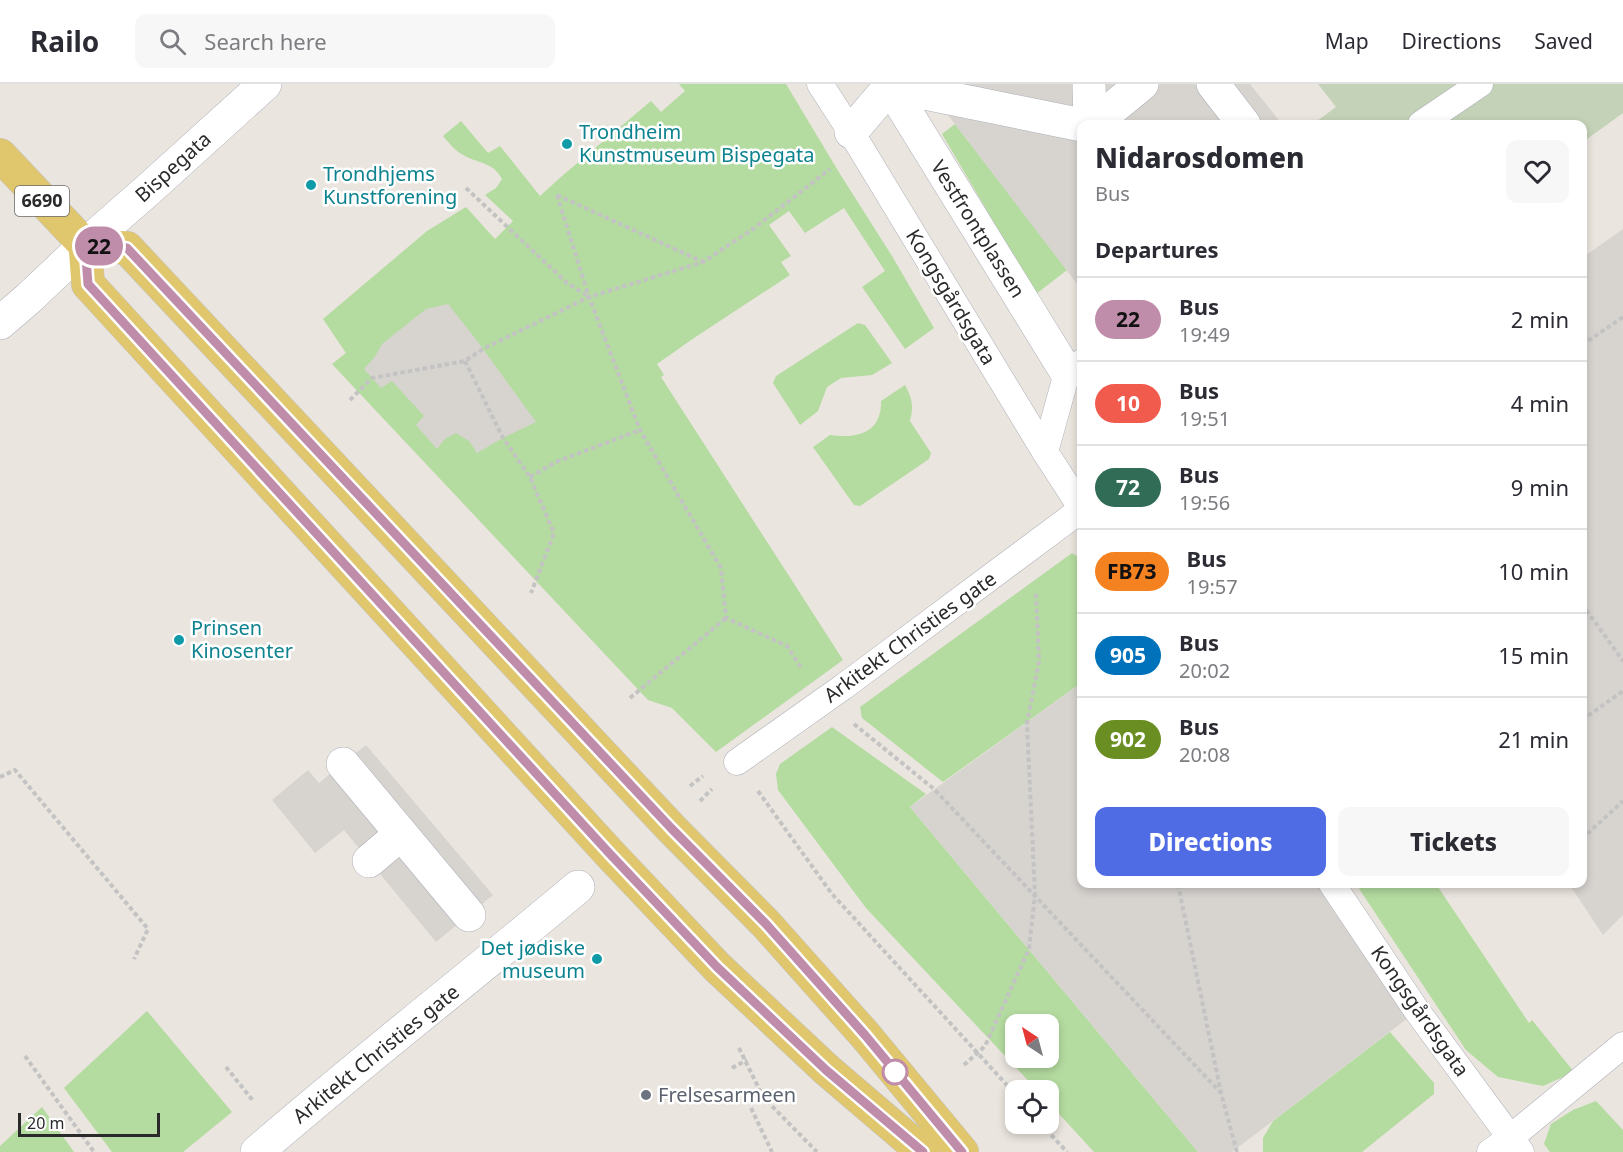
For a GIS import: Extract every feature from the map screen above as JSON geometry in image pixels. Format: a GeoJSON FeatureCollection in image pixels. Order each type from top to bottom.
{"type":"FeatureCollection","features":[{"type":"Feature","properties":{"kind":"main road","name":"6690"},"geometry":{"type":"LineString","coordinates":[[0,155],[85,244]]}},
{"type":"Feature","properties":{"kind":"main road"},"geometry":{"type":"LineString","coordinates":[[923,1152],[826,1070],[717,967],[617,861],[88,284],[85,244],[127,248],[671,828],[766,924],[865,1035],[962,1152]]}},
{"type":"Feature","properties":{"kind":"street","name":"Bispegata"},"geometry":{"type":"LineString","coordinates":[[0,323],[265,84]]}},
{"type":"Feature","properties":{"kind":"street"},"geometry":{"type":"LineString","coordinates":[[1089,84],[1092,120]]}},
{"type":"Feature","properties":{"kind":"street"},"geometry":{"type":"LineString","coordinates":[[1097,120],[1142,84]]}},
{"type":"Feature","properties":{"kind":"street"},"geometry":{"type":"LineString","coordinates":[[1213,84],[1241,120]]}},
{"type":"Feature","properties":{"kind":"street"},"geometry":{"type":"LineString","coordinates":[[855,139],[891,85],[1077,124]]}},
{"type":"Feature","properties":{"kind":"street","name":"Vestfrontplassen"},"geometry":{"type":"LineString","coordinates":[[891,85],[1074,367]]}},
{"type":"Feature","properties":{"kind":"street"},"geometry":{"type":"LineString","coordinates":[[343,764],[469,915]]}},
{"type":"Feature","properties":{"kind":"street"},"geometry":{"type":"LineString","coordinates":[[369,861],[401,834]]}},
{"type":"Feature","properties":{"kind":"street","name":"Arkitekt Christies gate"},"geometry":{"type":"LineString","coordinates":[[257,1152],[578,887]]}},
{"type":"Feature","properties":{"kind":"lane","name":"Kongsgårdsgata"},"geometry":{"type":"LineString","coordinates":[[820,84],[1077,501]]}},
{"type":"Feature","properties":{"kind":"lane"},"geometry":{"type":"LineString","coordinates":[[1427,120],[1480,84]]}},
{"type":"Feature","properties":{"kind":"lane"},"geometry":{"type":"LineString","coordinates":[[1045,452],[1074,367]]}},
{"type":"Feature","properties":{"kind":"lane","name":"Arkitekt Christies gate"},"geometry":{"type":"LineString","coordinates":[[737,762],[1077,513]]}},
{"type":"Feature","properties":{"kind":"lane","name":"Kongsgårdsgata"},"geometry":{"type":"LineString","coordinates":[[1335,888],[1507,1147]]}},
{"type":"Feature","properties":{"kind":"lane"},"geometry":{"type":"LineString","coordinates":[[1507,1147],[1623,1045]]}},
{"type":"Feature","properties":{"kind":"path"},"geometry":{"type":"LineString","coordinates":[[350,400],[372,378],[465,361],[483,349],[589,297],[703,262],[753,229],[855,139]]}},
{"type":"Feature","properties":{"kind":"path"},"geometry":{"type":"LineString","coordinates":[[466,188],[567,283],[589,297]]}},
{"type":"Feature","properties":{"kind":"path"},"geometry":{"type":"LineString","coordinates":[[703,262],[556,195],[589,297],[640,430],[721,568],[726,618]]}},
{"type":"Feature","properties":{"kind":"path"},"geometry":{"type":"LineString","coordinates":[[1587,342],[1623,317]]}},
{"type":"Feature","properties":{"kind":"path"},"geometry":{"type":"LineString","coordinates":[[465,361],[503,438],[530,477],[554,533],[531,593]]}},
{"type":"Feature","properties":{"kind":"path"},"geometry":{"type":"LineString","coordinates":[[530,477],[556,462],[640,430]]}},
{"type":"Feature","properties":{"kind":"path"},"geometry":{"type":"LineString","coordinates":[[964,1065],[985,1046],[1029,949],[1035,895],[1027,723],[1039,662],[1035,544]]}},
{"type":"Feature","properties":{"kind":"path"},"geometry":{"type":"LineString","coordinates":[[1587,611],[1623,661]]}},
{"type":"Feature","properties":{"kind":"path"},"geometry":{"type":"LineString","coordinates":[[630,698],[726,618]]}},
{"type":"Feature","properties":{"kind":"path"},"geometry":{"type":"LineString","coordinates":[[726,618],[787,646],[824,700],[934,789],[1221,1093]]}},
{"type":"Feature","properties":{"kind":"path"},"geometry":{"type":"LineString","coordinates":[[1587,716],[1623,691]]}},
{"type":"Feature","properties":{"kind":"path"},"geometry":{"type":"LineString","coordinates":[[737,762],[832,894],[1005,1083]]}},
{"type":"Feature","properties":{"kind":"path"},"geometry":{"type":"LineString","coordinates":[[0,777],[15,770],[148,929],[134,959]]}},
{"type":"Feature","properties":{"kind":"path"},"geometry":{"type":"LineString","coordinates":[[1587,834],[1623,801]]}},
{"type":"Feature","properties":{"kind":"path"},"geometry":{"type":"LineString","coordinates":[[1179,888],[1221,1093],[1237,1152]]}},
{"type":"Feature","properties":{"kind":"path"},"geometry":{"type":"LineString","coordinates":[[25,1056],[94,1152]]}},
{"type":"Feature","properties":{"kind":"path"},"geometry":{"type":"LineString","coordinates":[[732,1068],[746,1062],[751,1057]]}},
{"type":"Feature","properties":{"kind":"path"},"geometry":{"type":"LineString","coordinates":[[752,1108],[772,1152]]}},
{"type":"Feature","properties":{"kind":"path"},"geometry":{"type":"LineString","coordinates":[[1050,1134],[1067,1152]]}},
{"type":"Feature","properties":{"kind":"green space"},"geometry":{"type":"Polygon","coordinates":[[[679,84],[786,84],[934,328],[905,349],[862,287],[885,271],[844,208],[805,233],[789,211],[769,225],[791,256],[781,262],[790,275],[657,364],[664,375],[661,377],[843,660],[716,752],[672,708],[648,700],[332,364],[346,353],[323,319],[427,231],[466,207],[495,239],[513,221],[485,195],[496,188],[502,179],[495,169],[461,154],[443,136],[461,121],[488,153],[500,146],[540,196],[651,101],[661,112],[685,91],[679,84]]]}},
{"type":"Feature","properties":{"kind":"green space"},"geometry":{"type":"Polygon","coordinates":[[[1318,84],[1623,84],[1623,113],[1587,139],[1587,120],[1318,120],[1336,107],[1318,84]]]}},
{"type":"Feature","properties":{"kind":"green space"},"geometry":{"type":"Polygon","coordinates":[[[955,124],[1067,270],[1036,294],[942,134],[955,124]]]}},
{"type":"Feature","properties":{"kind":"green space"},"geometry":{"type":"Polygon","coordinates":[[[858,323],[865,325],[892,363],[872,375],[841,378],[827,387],[818,411],[800,425],[773,383],[776,376],[858,323]]]}},
{"type":"Feature","properties":{"kind":"green space"},"geometry":{"type":"Polygon","coordinates":[[[905,385],[912,402],[910,421],[931,453],[929,459],[860,506],[854,505],[813,447],[830,435],[850,436],[866,432],[877,420],[881,401],[905,385]]]}},
{"type":"Feature","properties":{"kind":"green space"},"geometry":{"type":"Polygon","coordinates":[[[1072,553],[1077,556],[1077,686],[943,782],[862,718],[860,707],[1072,553]]]}},
{"type":"Feature","properties":{"kind":"green space"},"geometry":{"type":"Polygon","coordinates":[[[832,727],[926,794],[910,807],[1198,1152],[1094,1152],[1059,1114],[1059,1080],[1028,1080],[1016,1068],[1059,1068],[1059,1014],[1005,1014],[1005,1056],[866,908],[778,790],[776,774],[780,764],[832,727]]]}},
{"type":"Feature","properties":{"kind":"green space"},"geometry":{"type":"Polygon","coordinates":[[[1359,888],[1439,888],[1529,1023],[1532,1020],[1574,1072],[1543,1086],[1498,1077],[1466,1050],[1359,888]]]}},
{"type":"Feature","properties":{"kind":"green space"},"geometry":{"type":"Polygon","coordinates":[[[147,1011],[232,1112],[183,1152],[112,1152],[64,1088],[147,1011]]]}},
{"type":"Feature","properties":{"kind":"green space"},"geometry":{"type":"Polygon","coordinates":[[[1390,1032],[1434,1083],[1434,1094],[1362,1152],[1263,1152],[1263,1138],[1273,1121],[1390,1032]]]}},
{"type":"Feature","properties":{"kind":"green space"},"geometry":{"type":"Polygon","coordinates":[[[1596,1101],[1623,1130],[1623,1152],[1550,1152],[1544,1144],[1551,1124],[1573,1110],[1596,1101]]]}},
{"type":"Feature","properties":{"kind":"green space"},"geometry":{"type":"Polygon","coordinates":[[[42,1107],[74,1152],[0,1152],[0,1146],[42,1107]]]}},
{"type":"Feature","properties":{"kind":"shaded area"},"geometry":{"type":"Polygon","coordinates":[[[888,84],[1250,84],[1279,120],[1077,120],[1077,284],[948,115],[888,84]]]}},
{"type":"Feature","properties":{"kind":"shaded area"},"geometry":{"type":"Polygon","coordinates":[[[1623,229],[1623,915],[1603,935],[1572,888],[1587,888],[1587,254],[1623,229]]]}},
{"type":"Feature","properties":{"kind":"shaded area"},"geometry":{"type":"Polygon","coordinates":[[[448,304],[536,422],[477,453],[469,441],[456,433],[445,439],[437,449],[416,425],[424,416],[392,381],[381,388],[364,369],[382,344],[426,309],[448,304]]]}},
{"type":"Feature","properties":{"kind":"shaded area"},"geometry":{"type":"Polygon","coordinates":[[[1077,686],[1077,888],[1335,888],[1417,1011],[1232,1152],[1198,1152],[910,807],[1077,686]]]}},
{"type":"Feature","properties":{"kind":"shaded area"},"geometry":{"type":"Polygon","coordinates":[[[366,745],[493,895],[436,942],[344,830],[315,853],[272,800],[308,770],[319,783],[366,745]]]}},
{"type":"Feature","properties":{"kind":"bus line","name":"22"},"geometry":{"type":"LineString","coordinates":[[923,1152],[826,1070],[717,967],[610,854],[88,284],[85,244],[127,248],[671,828],[766,924],[865,1035],[962,1152]]}},
{"type":"Feature","properties":{"kind":"place","name":"Trondheim Kunstmuseum Bispegata"},"geometry":{"type":"Point","coordinates":[567,144]}},
{"type":"Feature","properties":{"kind":"place","name":"Trondhjems Kunstforening"},"geometry":{"type":"Point","coordinates":[311,185]}},
{"type":"Feature","properties":{"kind":"place","name":"Prinsen Kinosenter"},"geometry":{"type":"Point","coordinates":[179,640]}},
{"type":"Feature","properties":{"kind":"place","name":"Det jødiske museum"},"geometry":{"type":"Point","coordinates":[597,959]}},
{"type":"Feature","properties":{"kind":"place","name":"Frelsesarmeen"},"geometry":{"type":"Point","coordinates":[646,1095]}}]}
